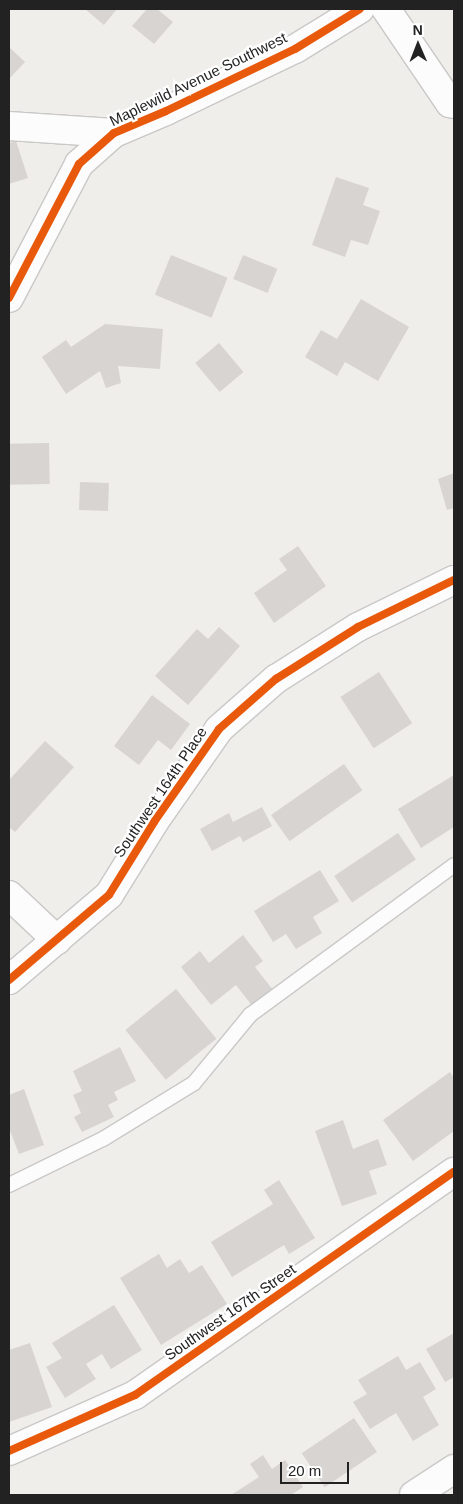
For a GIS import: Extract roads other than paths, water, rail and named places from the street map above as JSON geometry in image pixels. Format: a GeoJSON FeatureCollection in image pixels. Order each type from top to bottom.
{"type":"FeatureCollection","features":[{"type":"Feature","properties":{"kind":"street","name":"Maplewild Avenue Southwest"},"geometry":{"type":"LineString","coordinates":[[9,298],[78,164],[114,133],[166,111],[295,49],[360,9]]}},
{"type":"Feature","properties":{"kind":"street"},"geometry":{"type":"LineString","coordinates":[[386,9],[450,103],[454,104]]}},
{"type":"Feature","properties":{"kind":"street"},"geometry":{"type":"LineString","coordinates":[[9,126],[114,133]]}},
{"type":"Feature","properties":{"kind":"street","name":"Southwest 164th Place"},"geometry":{"type":"LineString","coordinates":[[9,980],[109,895],[154,822],[219,729],[276,679],[358,626],[454,580]]}},
{"type":"Feature","properties":{"kind":"street"},"geometry":{"type":"LineString","coordinates":[[9,895],[57,940]]}},
{"type":"Feature","properties":{"kind":"street","name":"Southwest 167th Street"},"geometry":{"type":"LineString","coordinates":[[9,1451],[135,1395],[454,1172]]}},
{"type":"Feature","properties":{"kind":"street"},"geometry":{"type":"LineString","coordinates":[[414,1495],[454,1469]]}},
{"type":"Feature","properties":{"kind":"lane"},"geometry":{"type":"LineString","coordinates":[[9,1184],[103,1139],[194,1083],[250,1015],[454,865]]}}]}
